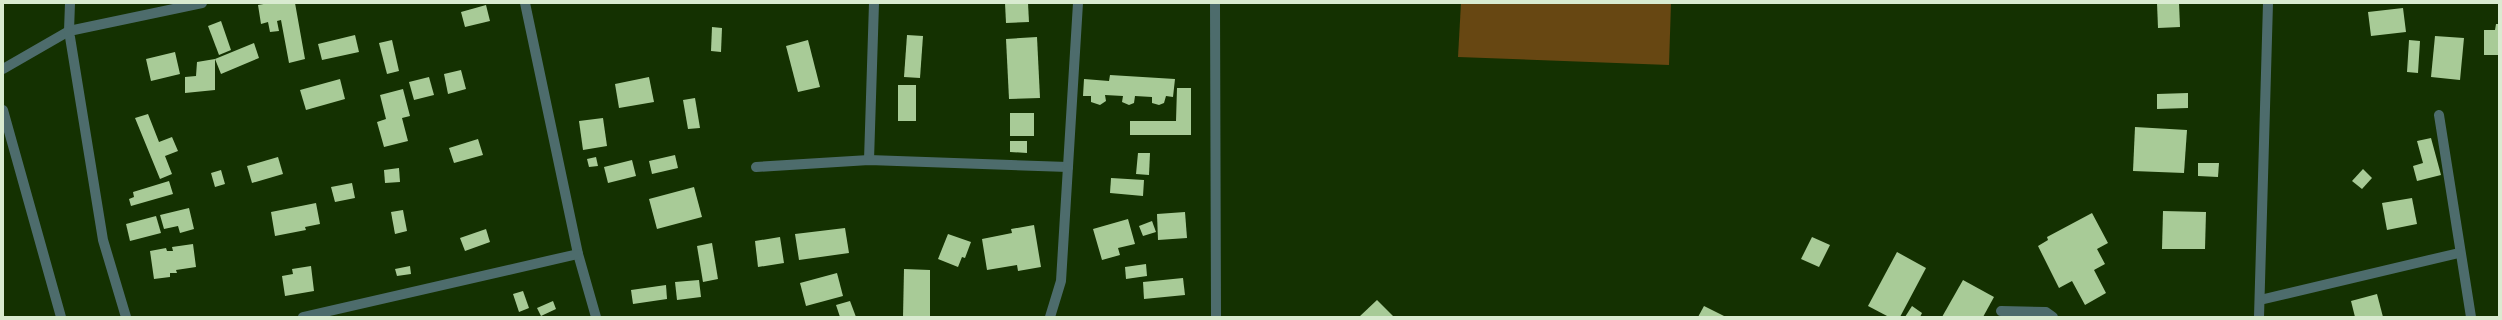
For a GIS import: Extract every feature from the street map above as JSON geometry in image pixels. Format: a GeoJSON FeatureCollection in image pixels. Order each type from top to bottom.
{"type":"FeatureCollection","features":[{"type":"Feature","properties":{"kind":"street"},"geometry":{"type":"LineString","coordinates":[[70,3],[69,31],[103,240],[126,317]]}},
{"type":"Feature","properties":{"kind":"street"},"geometry":{"type":"LineString","coordinates":[[3,69],[69,31],[202,3]]}},
{"type":"Feature","properties":{"kind":"street"},"geometry":{"type":"LineString","coordinates":[[524,3],[578,254],[596,317]]}},
{"type":"Feature","properties":{"kind":"street"},"geometry":{"type":"LineString","coordinates":[[869,160],[874,3]]}},
{"type":"Feature","properties":{"kind":"street"},"geometry":{"type":"LineString","coordinates":[[1050,317],[1061,281],[1078,3]]}},
{"type":"Feature","properties":{"kind":"street"},"geometry":{"type":"LineString","coordinates":[[1215,3],[1216,317]]}},
{"type":"Feature","properties":{"kind":"street"},"geometry":{"type":"LineString","coordinates":[[2259,317],[2268,3]]}},
{"type":"Feature","properties":{"kind":"street"},"geometry":{"type":"LineString","coordinates":[[3,110],[61,317]]}},
{"type":"Feature","properties":{"kind":"street"},"geometry":{"type":"LineString","coordinates":[[2439,115],[2459,253],[2471,317]]}},
{"type":"Feature","properties":{"kind":"street"},"geometry":{"type":"LineString","coordinates":[[756,167],[869,160],[1068,168]]}},
{"type":"Feature","properties":{"kind":"street"},"geometry":{"type":"LineString","coordinates":[[2260,300],[2459,253]]}},
{"type":"Feature","properties":{"kind":"street"},"geometry":{"type":"LineString","coordinates":[[303,317],[578,254]]}},
{"type":"Feature","properties":{"kind":"street"},"geometry":{"type":"LineString","coordinates":[[2001,311],[2046,312],[2053,317]]}},
{"type":"Feature","properties":{"kind":"shaded area"},"geometry":{"type":"Polygon","coordinates":[[[1461,3],[1671,3],[1669,65],[1458,57],[1461,3]]]}},
{"type":"Feature","properties":{"kind":"building"},"geometry":{"type":"Polygon","coordinates":[[[269,3],[295,3],[305,59],[289,63],[281,20],[277,21],[279,31],[270,32],[268,22],[261,24],[258,5],[269,3]]]}},
{"type":"Feature","properties":{"kind":"building"},"geometry":{"type":"Polygon","coordinates":[[[1005,3],[1028,3],[1029,22],[1006,23],[1005,3]]]}},
{"type":"Feature","properties":{"kind":"building"},"geometry":{"type":"Polygon","coordinates":[[[2157,3],[2179,3],[2180,27],[2158,28],[2157,3]]]}},
{"type":"Feature","properties":{"kind":"building"},"geometry":{"type":"Polygon","coordinates":[[[486,5],[490,21],[465,27],[461,12],[486,5]]]}},
{"type":"Feature","properties":{"kind":"building"},"geometry":{"type":"Polygon","coordinates":[[[2403,8],[2406,32],[2371,36],[2368,12],[2403,8]]]}},
{"type":"Feature","properties":{"kind":"building"},"geometry":{"type":"Polygon","coordinates":[[[221,21],[231,50],[219,55],[208,26],[221,21]]]}},
{"type":"Feature","properties":{"kind":"building"},"geometry":{"type":"Polygon","coordinates":[[[2496,24],[2499,24],[2499,55],[2484,55],[2484,30],[2495,30],[2496,24]]]}},
{"type":"Feature","properties":{"kind":"building"},"geometry":{"type":"Polygon","coordinates":[[[712,27],[722,28],[721,52],[711,51],[712,27]]]}},
{"type":"Feature","properties":{"kind":"building"},"geometry":{"type":"Polygon","coordinates":[[[355,35],[359,52],[322,60],[318,44],[355,35]]]}},
{"type":"Feature","properties":{"kind":"building"},"geometry":{"type":"Polygon","coordinates":[[[907,35],[923,36],[920,78],[904,77],[907,35]]]}},
{"type":"Feature","properties":{"kind":"building"},"geometry":{"type":"Polygon","coordinates":[[[2435,36],[2464,38],[2460,80],[2431,77],[2435,36]]]}},
{"type":"Feature","properties":{"kind":"building"},"geometry":{"type":"Polygon","coordinates":[[[1037,37],[1040,98],[1009,99],[1006,39],[1037,37]]]}},
{"type":"Feature","properties":{"kind":"building"},"geometry":{"type":"Polygon","coordinates":[[[392,40],[399,71],[387,74],[379,43],[392,40]]]}},
{"type":"Feature","properties":{"kind":"building"},"geometry":{"type":"Polygon","coordinates":[[[808,40],[820,87],[798,92],[786,46],[808,40]]]}},
{"type":"Feature","properties":{"kind":"building"},"geometry":{"type":"Polygon","coordinates":[[[2409,40],[2420,41],[2418,73],[2407,72],[2409,40]]]}},
{"type":"Feature","properties":{"kind":"building"},"geometry":{"type":"Polygon","coordinates":[[[254,43],[259,58],[221,74],[215,59],[254,43]]]}},
{"type":"Feature","properties":{"kind":"building"},"geometry":{"type":"Polygon","coordinates":[[[175,52],[180,74],[151,81],[146,59],[175,52]]]}},
{"type":"Feature","properties":{"kind":"building"},"geometry":{"type":"Polygon","coordinates":[[[215,59],[215,90],[185,93],[185,77],[196,76],[197,62],[215,59]]]}},
{"type":"Feature","properties":{"kind":"building"},"geometry":{"type":"Polygon","coordinates":[[[461,70],[466,89],[448,94],[444,74],[461,70]]]}},
{"type":"Feature","properties":{"kind":"building"},"geometry":{"type":"Polygon","coordinates":[[[1110,75],[1175,79],[1173,97],[1166,96],[1164,103],[1159,105],[1152,103],[1152,97],[1135,96],[1134,103],[1129,105],[1122,102],[1123,96],[1105,95],[1106,101],[1100,105],[1091,102],[1091,96],[1083,96],[1084,79],[1109,81],[1110,75]]]}},
{"type":"Feature","properties":{"kind":"building"},"geometry":{"type":"Polygon","coordinates":[[[429,77],[434,95],[414,100],[409,82],[429,77]]]}},
{"type":"Feature","properties":{"kind":"building"},"geometry":{"type":"Polygon","coordinates":[[[649,77],[654,102],[619,108],[615,84],[649,77]]]}},
{"type":"Feature","properties":{"kind":"building"},"geometry":{"type":"Polygon","coordinates":[[[340,79],[345,99],[306,110],[300,90],[340,79]]]}},
{"type":"Feature","properties":{"kind":"building"},"geometry":{"type":"Polygon","coordinates":[[[898,85],[916,85],[916,121],[898,121],[898,85]]]}},
{"type":"Feature","properties":{"kind":"building"},"geometry":{"type":"Polygon","coordinates":[[[1177,88],[1191,88],[1191,135],[1130,135],[1130,121],[1176,121],[1177,88]]]}},
{"type":"Feature","properties":{"kind":"building"},"geometry":{"type":"Polygon","coordinates":[[[403,89],[410,116],[402,118],[408,141],[384,147],[377,122],[386,119],[380,95],[403,89]]]}},
{"type":"Feature","properties":{"kind":"building"},"geometry":{"type":"Polygon","coordinates":[[[2188,93],[2188,108],[2157,109],[2157,94],[2188,93]]]}},
{"type":"Feature","properties":{"kind":"building"},"geometry":{"type":"Polygon","coordinates":[[[695,98],[700,128],[688,129],[683,100],[695,98]]]}},
{"type":"Feature","properties":{"kind":"building"},"geometry":{"type":"Polygon","coordinates":[[[1010,113],[1034,113],[1034,136],[1010,136],[1010,113]]]}},
{"type":"Feature","properties":{"kind":"building"},"geometry":{"type":"Polygon","coordinates":[[[148,114],[159,142],[172,137],[178,151],[165,156],[172,174],[160,179],[135,118],[148,114]]]}},
{"type":"Feature","properties":{"kind":"building"},"geometry":{"type":"Polygon","coordinates":[[[603,118],[607,146],[583,150],[579,121],[603,118]]]}},
{"type":"Feature","properties":{"kind":"building"},"geometry":{"type":"Polygon","coordinates":[[[2135,127],[2187,130],[2184,173],[2133,171],[2135,127]]]}},
{"type":"Feature","properties":{"kind":"building"},"geometry":{"type":"Polygon","coordinates":[[[2431,138],[2441,175],[2417,181],[2413,166],[2423,163],[2417,141],[2431,138]]]}},
{"type":"Feature","properties":{"kind":"building"},"geometry":{"type":"Polygon","coordinates":[[[478,139],[483,155],[454,163],[449,148],[478,139]]]}},
{"type":"Feature","properties":{"kind":"building"},"geometry":{"type":"Polygon","coordinates":[[[1010,141],[1027,141],[1027,153],[1010,152],[1010,141]]]}},
{"type":"Feature","properties":{"kind":"building"},"geometry":{"type":"Polygon","coordinates":[[[1138,153],[1150,153],[1149,175],[1136,174],[1138,153]]]}},
{"type":"Feature","properties":{"kind":"building"},"geometry":{"type":"Polygon","coordinates":[[[675,155],[678,168],[652,174],[649,161],[675,155]]]}},
{"type":"Feature","properties":{"kind":"building"},"geometry":{"type":"Polygon","coordinates":[[[278,157],[283,174],[252,183],[247,166],[278,157]]]}},
{"type":"Feature","properties":{"kind":"building"},"geometry":{"type":"Polygon","coordinates":[[[596,157],[598,166],[589,167],[587,159],[596,157]]]}},
{"type":"Feature","properties":{"kind":"building"},"geometry":{"type":"Polygon","coordinates":[[[632,160],[636,176],[608,183],[604,167],[632,160]]]}},
{"type":"Feature","properties":{"kind":"building"},"geometry":{"type":"Polygon","coordinates":[[[2198,163],[2219,163],[2218,177],[2198,176],[2198,163]]]}},
{"type":"Feature","properties":{"kind":"building"},"geometry":{"type":"Polygon","coordinates":[[[399,168],[400,182],[385,183],[384,170],[399,168]]]}},
{"type":"Feature","properties":{"kind":"building"},"geometry":{"type":"Polygon","coordinates":[[[2363,169],[2372,178],[2362,189],[2352,181],[2363,169]]]}},
{"type":"Feature","properties":{"kind":"building"},"geometry":{"type":"Polygon","coordinates":[[[221,170],[225,184],[215,187],[211,173],[221,170]]]}},
{"type":"Feature","properties":{"kind":"building"},"geometry":{"type":"Polygon","coordinates":[[[1111,178],[1144,180],[1143,196],[1110,193],[1111,178]]]}},
{"type":"Feature","properties":{"kind":"building"},"geometry":{"type":"Polygon","coordinates":[[[169,181],[173,194],[131,206],[129,199],[134,197],[133,192],[169,181]]]}},
{"type":"Feature","properties":{"kind":"building"},"geometry":{"type":"Polygon","coordinates":[[[352,183],[355,198],[335,202],[331,187],[352,183]]]}},
{"type":"Feature","properties":{"kind":"building"},"geometry":{"type":"Polygon","coordinates":[[[694,187],[702,217],[657,229],[649,199],[694,187]]]}},
{"type":"Feature","properties":{"kind":"building"},"geometry":{"type":"Polygon","coordinates":[[[2412,198],[2417,224],[2387,230],[2382,203],[2412,198]]]}},
{"type":"Feature","properties":{"kind":"building"},"geometry":{"type":"Polygon","coordinates":[[[316,203],[320,224],[305,227],[306,230],[275,236],[271,212],[316,203]]]}},
{"type":"Feature","properties":{"kind":"building"},"geometry":{"type":"Polygon","coordinates":[[[189,208],[194,229],[180,233],[178,226],[164,229],[160,215],[189,208]]]}},
{"type":"Feature","properties":{"kind":"building"},"geometry":{"type":"Polygon","coordinates":[[[403,210],[407,231],[395,234],[391,212],[403,210]]]}},
{"type":"Feature","properties":{"kind":"building"},"geometry":{"type":"Polygon","coordinates":[[[2163,211],[2206,212],[2205,249],[2162,249],[2163,211]]]}},
{"type":"Feature","properties":{"kind":"building"},"geometry":{"type":"Polygon","coordinates":[[[1185,212],[1187,238],[1158,240],[1157,214],[1185,212]]]}},
{"type":"Feature","properties":{"kind":"building"},"geometry":{"type":"Polygon","coordinates":[[[2092,213],[2108,243],[2097,249],[2105,264],[2094,270],[2106,293],[2085,305],[2072,281],[2059,288],[2038,246],[2048,240],[2047,237],[2092,213]]]}},
{"type":"Feature","properties":{"kind":"building"},"geometry":{"type":"Polygon","coordinates":[[[156,216],[161,233],[130,241],[126,224],[156,216]]]}},
{"type":"Feature","properties":{"kind":"building"},"geometry":{"type":"Polygon","coordinates":[[[1128,219],[1135,244],[1118,248],[1120,255],[1102,260],[1093,229],[1128,219]]]}},
{"type":"Feature","properties":{"kind":"building"},"geometry":{"type":"Polygon","coordinates":[[[1152,221],[1156,232],[1143,236],[1139,226],[1152,221]]]}},
{"type":"Feature","properties":{"kind":"building"},"geometry":{"type":"Polygon","coordinates":[[[1034,225],[1041,267],[1018,271],[1017,265],[987,270],[982,239],[1012,233],[1011,229],[1034,225]]]}},
{"type":"Feature","properties":{"kind":"building"},"geometry":{"type":"Polygon","coordinates":[[[845,228],[849,253],[799,260],[795,234],[845,228]]]}},
{"type":"Feature","properties":{"kind":"building"},"geometry":{"type":"Polygon","coordinates":[[[486,229],[490,242],[465,251],[460,238],[486,229]]]}},
{"type":"Feature","properties":{"kind":"building"},"geometry":{"type":"Polygon","coordinates":[[[948,234],[971,242],[965,258],[962,257],[958,267],[938,259],[948,234]]]}},
{"type":"Feature","properties":{"kind":"building"},"geometry":{"type":"Polygon","coordinates":[[[780,237],[784,263],[758,267],[755,241],[780,237]]]}},
{"type":"Feature","properties":{"kind":"building"},"geometry":{"type":"Polygon","coordinates":[[[1812,237],[1830,245],[1819,267],[1801,259],[1812,237]]]}},
{"type":"Feature","properties":{"kind":"building"},"geometry":{"type":"Polygon","coordinates":[[[712,243],[718,279],[703,282],[697,246],[712,243]]]}},
{"type":"Feature","properties":{"kind":"building"},"geometry":{"type":"Polygon","coordinates":[[[193,244],[196,267],[176,270],[177,273],[170,273],[170,277],[154,279],[150,251],[166,248],[167,251],[173,251],[172,247],[193,244]]]}},
{"type":"Feature","properties":{"kind":"building"},"geometry":{"type":"Polygon","coordinates":[[[1897,252],[1926,268],[1900,317],[1889,317],[1868,306],[1897,252]]]}},
{"type":"Feature","properties":{"kind":"building"},"geometry":{"type":"Polygon","coordinates":[[[1146,264],[1147,276],[1126,279],[1125,267],[1146,264]]]}},
{"type":"Feature","properties":{"kind":"building"},"geometry":{"type":"Polygon","coordinates":[[[311,266],[314,291],[285,296],[282,276],[293,274],[292,269],[311,266]]]}},
{"type":"Feature","properties":{"kind":"building"},"geometry":{"type":"Polygon","coordinates":[[[410,266],[411,274],[397,276],[395,269],[410,266]]]}},
{"type":"Feature","properties":{"kind":"building"},"geometry":{"type":"Polygon","coordinates":[[[904,269],[930,270],[930,317],[903,317],[904,269]]]}},
{"type":"Feature","properties":{"kind":"building"},"geometry":{"type":"Polygon","coordinates":[[[837,273],[843,296],[806,306],[800,283],[837,273]]]}},
{"type":"Feature","properties":{"kind":"building"},"geometry":{"type":"Polygon","coordinates":[[[1183,278],[1185,295],[1144,299],[1143,282],[1183,278]]]}},
{"type":"Feature","properties":{"kind":"building"},"geometry":{"type":"Polygon","coordinates":[[[699,280],[701,297],[677,300],[675,282],[699,280]]]}},
{"type":"Feature","properties":{"kind":"building"},"geometry":{"type":"Polygon","coordinates":[[[1963,280],[1994,297],[1983,317],[1942,317],[1963,280]]]}},
{"type":"Feature","properties":{"kind":"building"},"geometry":{"type":"Polygon","coordinates":[[[666,285],[667,299],[633,304],[631,290],[666,285]]]}},
{"type":"Feature","properties":{"kind":"building"},"geometry":{"type":"Polygon","coordinates":[[[523,291],[529,308],[519,312],[513,294],[523,291]]]}},
{"type":"Feature","properties":{"kind":"building"},"geometry":{"type":"Polygon","coordinates":[[[2377,294],[2383,317],[2355,317],[2351,301],[2377,294]]]}},
{"type":"Feature","properties":{"kind":"building"},"geometry":{"type":"Polygon","coordinates":[[[1377,300],[1394,317],[1359,317],[1377,300]]]}},
{"type":"Feature","properties":{"kind":"building"},"geometry":{"type":"Polygon","coordinates":[[[553,301],[556,309],[541,316],[537,308],[553,301]]]}},
{"type":"Feature","properties":{"kind":"building"},"geometry":{"type":"Polygon","coordinates":[[[850,301],[856,317],[840,317],[836,305],[850,301]]]}},
{"type":"Feature","properties":{"kind":"building"},"geometry":{"type":"Polygon","coordinates":[[[1704,306],[1726,317],[1698,317],[1704,306]]]}},
{"type":"Feature","properties":{"kind":"building"},"geometry":{"type":"Polygon","coordinates":[[[1912,306],[1922,313],[1920,317],[1905,317],[1912,306]]]}}]}
